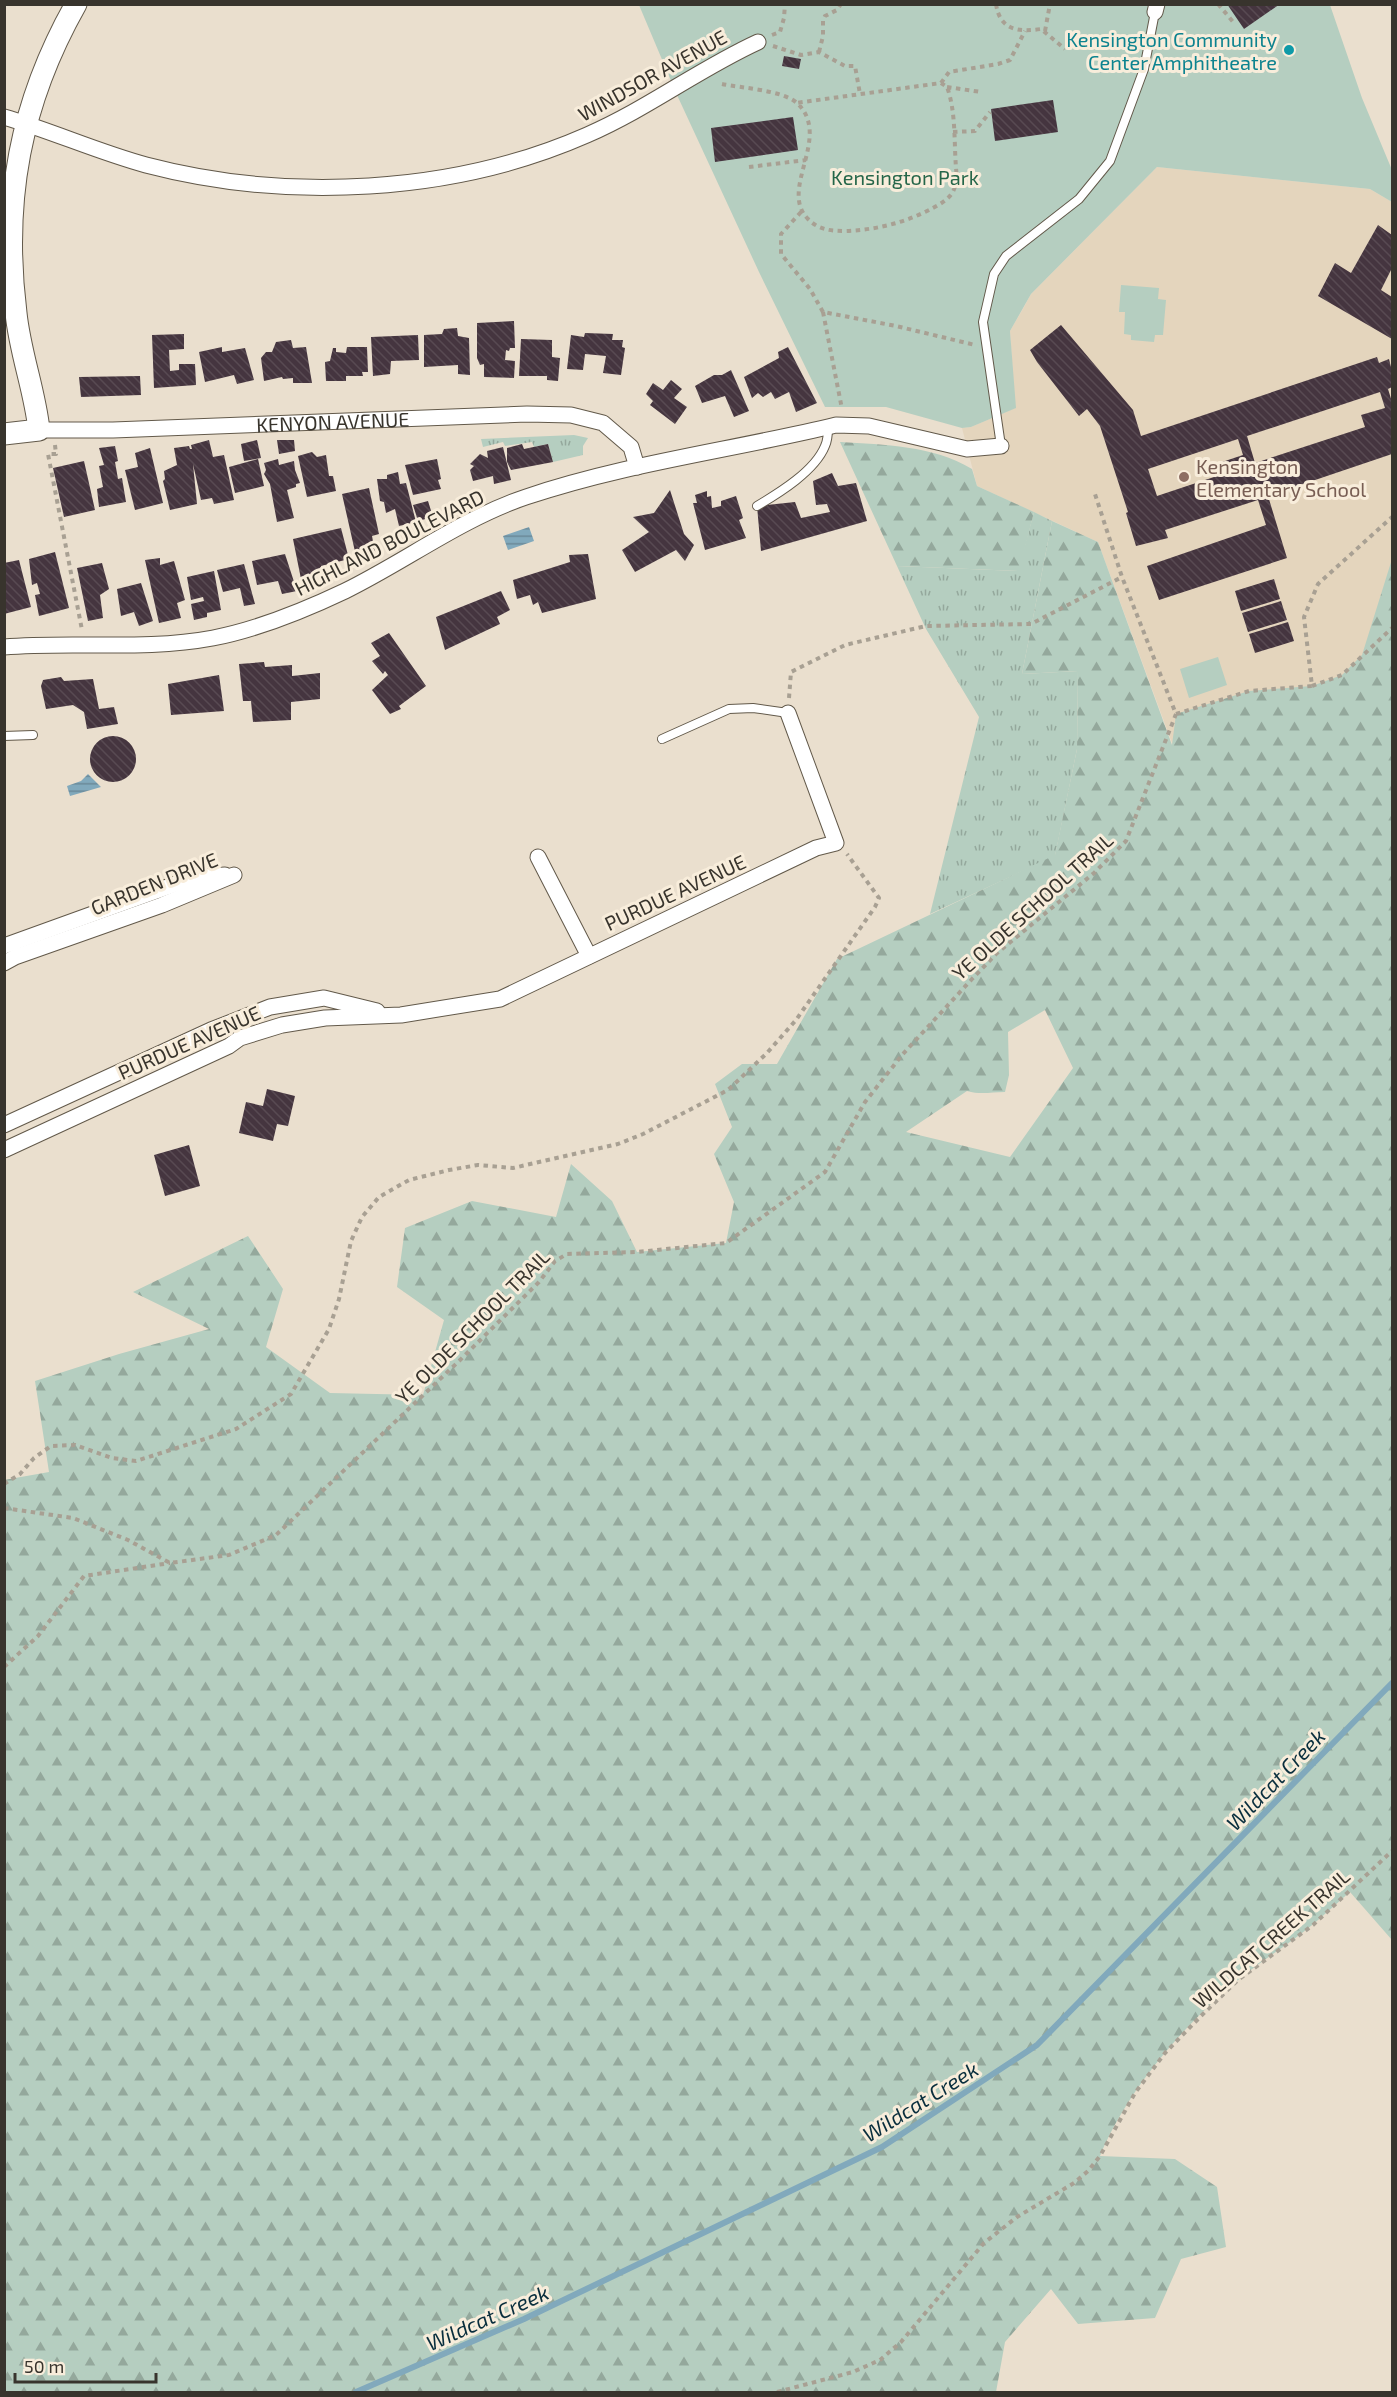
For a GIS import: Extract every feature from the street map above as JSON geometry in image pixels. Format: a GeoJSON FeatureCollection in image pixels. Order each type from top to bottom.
{"type":"FeatureCollection","features":[{"type":"Feature","properties":{"kind":"street"},"geometry":{"type":"LineString","coordinates":[[46,430],[37,411],[10,315],[14,183],[26,123],[39,79],[57,37],[76,4]]}},
{"type":"Feature","properties":{"kind":"street","name":"WINDSOR AVENUE"},"geometry":{"type":"LineString","coordinates":[[4,117],[146,165],[214,178],[267,185],[323,188],[383,184],[454,175],[518,161],[586,136],[639,110],[731,54],[758,42]]}},
{"type":"Feature","properties":{"kind":"street","name":"KENYON AVENUE"},"geometry":{"type":"LineString","coordinates":[[4,434],[46,430],[113,430],[527,414],[571,415],[603,423],[631,447],[637,467]]}},
{"type":"Feature","properties":{"kind":"street","name":"HIGHLAND BOULEVARD"},"geometry":{"type":"LineString","coordinates":[[4,647],[38,644],[85,646],[148,644],[213,638],[279,620],[346,590],[453,529],[525,497],[637,467],[828,427],[869,426],[967,449],[1000,446]]}},
{"type":"Feature","properties":{"kind":"street"},"geometry":{"type":"LineString","coordinates":[[788,713],[836,843]]}},
{"type":"Feature","properties":{"kind":"street","name":"PURDUE AVENUE"},"geometry":{"type":"LineString","coordinates":[[4,1150],[229,1046],[240,1038],[282,1025],[314,1020],[401,1015],[500,999],[816,848],[836,843]]}},
{"type":"Feature","properties":{"kind":"street"},"geometry":{"type":"LineString","coordinates":[[538,857],[589,956]]}},
{"type":"Feature","properties":{"kind":"street","name":"GARDEN DRIVE"},"geometry":{"type":"LineString","coordinates":[[4,946],[195,877],[234,875],[200,891],[15,957],[4,963]]}},
{"type":"Feature","properties":{"kind":"street","name":"PURDUE AVENUE"},"geometry":{"type":"LineString","coordinates":[[4,1125],[211,1030],[270,1007],[324,998],[401,1015]]}},
{"type":"Feature","properties":{"kind":"lane"},"geometry":{"type":"LineString","coordinates":[[1000,446],[983,322],[994,274],[1006,256],[1079,199],[1110,161],[1144,69],[1156,8]]}},
{"type":"Feature","properties":{"kind":"lane"},"geometry":{"type":"LineString","coordinates":[[757,506],[790,485],[821,454],[827,442],[828,427]]}},
{"type":"Feature","properties":{"kind":"lane"},"geometry":{"type":"LineString","coordinates":[[662,739],[729,709],[753,708],[788,713]]}},
{"type":"Feature","properties":{"kind":"lane"},"geometry":{"type":"LineString","coordinates":[[4,736],[33,735]]}},
{"type":"Feature","properties":{"kind":"path"},"geometry":{"type":"LineString","coordinates":[[758,42],[780,32],[784,18],[784,4]]}},
{"type":"Feature","properties":{"kind":"path"},"geometry":{"type":"LineString","coordinates":[[819,52],[824,36],[823,20],[825,16],[837,10],[841,4]]}},
{"type":"Feature","properties":{"kind":"path"},"geometry":{"type":"LineString","coordinates":[[996,4],[997,15],[1002,22],[1025,31],[1041,29],[1065,50]]}},
{"type":"Feature","properties":{"kind":"path"},"geometry":{"type":"LineString","coordinates":[[1045,31],[1050,4]]}},
{"type":"Feature","properties":{"kind":"path"},"geometry":{"type":"LineString","coordinates":[[1218,4],[1234,23]]}},
{"type":"Feature","properties":{"kind":"path"},"geometry":{"type":"LineString","coordinates":[[941,83],[949,72],[999,64],[1010,60],[1025,31]]}},
{"type":"Feature","properties":{"kind":"path"},"geometry":{"type":"LineString","coordinates":[[758,42],[801,55],[819,52],[845,66],[855,66],[860,94]]}},
{"type":"Feature","properties":{"kind":"path"},"geometry":{"type":"LineString","coordinates":[[796,103],[941,83],[947,87],[981,92]]}},
{"type":"Feature","properties":{"kind":"path"},"geometry":{"type":"LineString","coordinates":[[722,84],[776,94],[796,103],[805,114],[811,138],[800,183],[801,212],[817,228],[836,231],[865,230],[911,218],[944,202],[953,194],[957,177],[950,94],[947,87]]}},
{"type":"Feature","properties":{"kind":"path"},"geometry":{"type":"LineString","coordinates":[[953,132],[975,130],[990,112]]}},
{"type":"Feature","properties":{"kind":"path"},"geometry":{"type":"LineString","coordinates":[[749,167],[806,160]]}},
{"type":"Feature","properties":{"kind":"path"},"geometry":{"type":"LineString","coordinates":[[801,212],[781,234],[781,254],[810,289],[824,312],[845,425]]}},
{"type":"Feature","properties":{"kind":"path"},"geometry":{"type":"LineString","coordinates":[[824,312],[959,341]]}},
{"type":"Feature","properties":{"kind":"path"},"geometry":{"type":"LineString","coordinates":[[46,430],[56,454],[48,454],[85,646]]}},
{"type":"Feature","properties":{"kind":"path"},"geometry":{"type":"LineString","coordinates":[[1094,491],[1122,577],[1176,714],[1249,691],[1312,686],[1342,675],[1392,628]]}},
{"type":"Feature","properties":{"kind":"path"},"geometry":{"type":"LineString","coordinates":[[1312,686],[1304,616],[1318,584],[1392,517]]}},
{"type":"Feature","properties":{"kind":"path"},"geometry":{"type":"LineString","coordinates":[[788,713],[791,672],[845,645],[926,626],[1030,624],[1122,577]]}},
{"type":"Feature","properties":{"kind":"path","name":"YE OLDE SCHOOL TRAIL"},"geometry":{"type":"LineString","coordinates":[[4,1667],[38,1636],[84,1575],[229,1555],[276,1535],[539,1282],[555,1261],[567,1254],[637,1252],[726,1244],[825,1172],[865,1102],[902,1055],[996,954],[1094,873],[1126,841],[1176,714]]}},
{"type":"Feature","properties":{"kind":"path"},"geometry":{"type":"LineString","coordinates":[[4,1484],[20,1474],[34,1458],[51,1446],[75,1445],[112,1458],[136,1461],[236,1429],[291,1394],[329,1329],[339,1299],[351,1241],[362,1217],[379,1197],[409,1180],[478,1164],[513,1168],[618,1144],[643,1134],[728,1090],[767,1053],[796,1020],[879,898],[854,862],[836,843]]}},
{"type":"Feature","properties":{"kind":"path"},"geometry":{"type":"LineString","coordinates":[[4,1508],[73,1518],[128,1540],[170,1563]]}},
{"type":"Feature","properties":{"kind":"path","name":"WILDCAT CREEK TRAIL"},"geometry":{"type":"LineString","coordinates":[[777,2392],[853,2372],[880,2360],[901,2342],[984,2243],[1017,2217],[1074,2183],[1088,2171],[1100,2156],[1135,2093],[1165,2053],[1201,2016],[1238,1980],[1313,1925],[1392,1851]]}},
{"type":"Feature","properties":{"kind":"shaded area","name":"Kensington Elementary School"},"geometry":{"type":"Polygon","coordinates":[[[1157,167],[1370,189],[1392,202],[1392,696],[1190,792],[1098,542],[977,486],[962,428],[971,427],[1015,408],[1010,331],[1031,294],[1157,167]]]}},
{"type":"Feature","properties":{"kind":"green space","name":"Kensington Park"},"geometry":{"type":"Polygon","coordinates":[[[639,5],[1330,5],[1362,98],[1392,170],[1392,202],[1370,189],[1157,167],[1031,294],[1010,331],[1016,408],[971,427],[962,428],[886,407],[825,407],[677,95],[639,5]]]}},
{"type":"Feature","properties":{"kind":"green space"},"geometry":{"type":"Polygon","coordinates":[[[1121,285],[1159,288],[1158,299],[1166,300],[1163,335],[1155,335],[1154,342],[1131,340],[1131,335],[1124,334],[1125,312],[1119,312],[1121,285]]]}},
{"type":"Feature","properties":{"kind":"green space"},"geometry":{"type":"Polygon","coordinates":[[[574,435],[588,438],[583,446],[583,455],[553,462],[548,444],[534,447],[532,442],[505,446],[503,442],[483,447],[481,439],[574,435]]]}},
{"type":"Feature","properties":{"kind":"green space"},"geometry":{"type":"Polygon","coordinates":[[[840,442],[908,448],[941,455],[972,469],[977,486],[1034,512],[1019,571],[897,566],[840,442]]]}},
{"type":"Feature","properties":{"kind":"green space"},"geometry":{"type":"Polygon","coordinates":[[[1034,512],[1052,521],[1022,674],[1078,671],[1077,749],[1055,856],[930,914],[979,717],[926,629],[897,566],[1018,571],[1034,512]]]}},
{"type":"Feature","properties":{"kind":"green space"},"geometry":{"type":"Polygon","coordinates":[[[1052,521],[1098,542],[1172,745],[1176,714],[1249,691],[1312,686],[1342,675],[1362,655],[1392,559],[1392,1940],[1350,1892],[1301,1934],[1238,1980],[1197,2017],[1141,2083],[1111,2131],[1100,2156],[1175,2159],[1217,2187],[1226,2247],[1181,2259],[1155,2318],[1078,2324],[1051,2289],[1005,2342],[996,2392],[5,2392],[4,1480],[49,1472],[35,1381],[119,1354],[209,1329],[133,1292],[248,1236],[283,1289],[266,1347],[330,1393],[423,1395],[444,1320],[397,1287],[405,1228],[472,1201],[556,1217],[571,1164],[612,1201],[637,1252],[726,1243],[734,1202],[714,1154],[732,1127],[715,1084],[742,1064],[777,1064],[837,959],[1055,855],[1077,749],[1078,671],[1022,674],[1052,521]],[[1045,1010],[1008,1032],[1009,1075],[1005,1092],[967,1091],[906,1132],[1010,1157],[1073,1068],[1045,1010]]]}},
{"type":"Feature","properties":{"kind":"green space"},"geometry":{"type":"Polygon","coordinates":[[[1218,657],[1227,685],[1189,698],[1180,669],[1218,657]]]}},
{"type":"Feature","properties":{"kind":"water"},"geometry":{"type":"Polygon","coordinates":[[[529,527],[534,541],[508,550],[503,536],[529,527]]]}},
{"type":"Feature","properties":{"kind":"water"},"geometry":{"type":"Polygon","coordinates":[[[88,774],[101,787],[70,796],[67,786],[81,781],[88,774]]]}},
{"type":"Feature","properties":{"kind":"building"},"geometry":{"type":"Polygon","coordinates":[[[1227,4],[1280,4],[1244,29],[1227,4]]]}},
{"type":"Feature","properties":{"kind":"building"},"geometry":{"type":"Polygon","coordinates":[[[784,56],[801,59],[799,69],[782,66],[784,56]]]}},
{"type":"Feature","properties":{"kind":"building"},"geometry":{"type":"Polygon","coordinates":[[[1053,100],[1058,132],[995,141],[991,109],[1053,100]]]}},
{"type":"Feature","properties":{"kind":"building"},"geometry":{"type":"Polygon","coordinates":[[[793,117],[798,150],[715,162],[711,128],[793,117]]]}},
{"type":"Feature","properties":{"kind":"building"},"geometry":{"type":"Polygon","coordinates":[[[1378,225],[1392,235],[1392,268],[1381,290],[1392,297],[1392,339],[1318,296],[1335,263],[1351,273],[1378,225]]]}},
{"type":"Feature","properties":{"kind":"building"},"geometry":{"type":"Polygon","coordinates":[[[514,321],[515,348],[506,350],[505,360],[515,361],[514,378],[484,377],[484,364],[480,365],[477,358],[477,323],[514,321]]]}},
{"type":"Feature","properties":{"kind":"building"},"geometry":{"type":"Polygon","coordinates":[[[1061,325],[1133,410],[1141,436],[1377,357],[1379,363],[1389,359],[1392,371],[1392,387],[1388,389],[1392,402],[1392,454],[1268,496],[1287,558],[1159,600],[1147,566],[1266,525],[1258,500],[1165,530],[1168,538],[1136,546],[1126,513],[1128,512],[1100,426],[1087,409],[1079,416],[1030,350],[1061,325]],[[1380,392],[1247,436],[1255,463],[1365,427],[1361,415],[1385,408],[1380,392]],[[1238,439],[1148,469],[1157,496],[1223,474],[1219,463],[1243,455],[1238,439]]]}},
{"type":"Feature","properties":{"kind":"building"},"geometry":{"type":"Polygon","coordinates":[[[457,328],[458,336],[469,338],[470,375],[458,374],[458,365],[424,367],[424,335],[442,334],[444,329],[457,328]]]}},
{"type":"Feature","properties":{"kind":"building"},"geometry":{"type":"Polygon","coordinates":[[[585,333],[613,334],[612,340],[623,340],[622,347],[625,348],[621,375],[603,373],[606,356],[585,354],[583,370],[567,369],[571,335],[584,337],[585,333]]]}},
{"type":"Feature","properties":{"kind":"building"},"geometry":{"type":"Polygon","coordinates":[[[184,334],[184,349],[169,350],[170,371],[179,370],[179,364],[195,364],[196,385],[154,388],[152,335],[184,334]]]}},
{"type":"Feature","properties":{"kind":"building"},"geometry":{"type":"Polygon","coordinates":[[[418,335],[419,360],[391,361],[390,374],[373,376],[371,337],[418,335]]]}},
{"type":"Feature","properties":{"kind":"building"},"geometry":{"type":"Polygon","coordinates":[[[521,339],[552,340],[552,357],[560,358],[558,381],[547,380],[547,376],[519,376],[521,339]]]}},
{"type":"Feature","properties":{"kind":"building"},"geometry":{"type":"Polygon","coordinates":[[[291,340],[293,348],[306,347],[312,383],[293,383],[293,378],[283,379],[282,377],[264,381],[261,358],[266,352],[272,352],[276,342],[291,340]]]}},
{"type":"Feature","properties":{"kind":"building"},"geometry":{"type":"Polygon","coordinates":[[[222,347],[222,352],[245,348],[254,380],[237,384],[234,375],[205,382],[199,352],[222,347]]]}},
{"type":"Feature","properties":{"kind":"building"},"geometry":{"type":"Polygon","coordinates":[[[347,347],[367,347],[368,372],[362,372],[363,376],[346,376],[346,381],[326,381],[325,362],[330,361],[333,348],[336,348],[336,352],[346,353],[347,347]]]}},
{"type":"Feature","properties":{"kind":"building"},"geometry":{"type":"Polygon","coordinates":[[[788,347],[817,403],[796,412],[789,392],[775,399],[771,392],[763,397],[758,393],[752,398],[744,377],[779,358],[778,352],[788,347]]]}},
{"type":"Feature","properties":{"kind":"building"},"geometry":{"type":"Polygon","coordinates":[[[731,370],[749,411],[734,417],[725,396],[702,403],[695,386],[714,375],[722,375],[731,370]]]}},
{"type":"Feature","properties":{"kind":"building"},"geometry":{"type":"Polygon","coordinates":[[[140,376],[141,395],[81,397],[79,377],[140,376]]]}},
{"type":"Feature","properties":{"kind":"building"},"geometry":{"type":"Polygon","coordinates":[[[671,380],[682,389],[674,398],[687,407],[675,424],[650,405],[653,401],[646,394],[653,383],[663,390],[671,380]]]}},
{"type":"Feature","properties":{"kind":"building"},"geometry":{"type":"Polygon","coordinates":[[[209,440],[213,457],[224,455],[234,500],[214,504],[212,498],[201,500],[193,464],[197,504],[170,510],[163,481],[164,471],[177,465],[174,448],[189,446],[192,449],[191,445],[209,440]]]}},
{"type":"Feature","properties":{"kind":"building"},"geometry":{"type":"Polygon","coordinates":[[[257,440],[261,458],[244,461],[241,444],[257,440]]]}},
{"type":"Feature","properties":{"kind":"building"},"geometry":{"type":"Polygon","coordinates":[[[277,440],[294,440],[295,451],[279,454],[277,440]]]}},
{"type":"Feature","properties":{"kind":"building"},"geometry":{"type":"Polygon","coordinates":[[[522,444],[524,449],[548,444],[553,462],[511,470],[507,462],[507,448],[522,444]]]}},
{"type":"Feature","properties":{"kind":"building"},"geometry":{"type":"Polygon","coordinates":[[[115,446],[118,479],[122,478],[126,502],[99,507],[97,489],[103,487],[99,466],[104,465],[99,448],[115,446]]]}},
{"type":"Feature","properties":{"kind":"building"},"geometry":{"type":"Polygon","coordinates":[[[503,447],[511,480],[494,484],[493,476],[473,481],[470,470],[474,466],[470,464],[480,454],[488,458],[487,451],[503,447]]]}},
{"type":"Feature","properties":{"kind":"building"},"geometry":{"type":"Polygon","coordinates":[[[150,448],[163,503],[135,510],[125,470],[138,467],[135,453],[150,448]]]}},
{"type":"Feature","properties":{"kind":"building"},"geometry":{"type":"Polygon","coordinates":[[[312,452],[317,457],[326,455],[329,476],[333,476],[336,491],[307,497],[298,456],[312,452]]]}},
{"type":"Feature","properties":{"kind":"building"},"geometry":{"type":"Polygon","coordinates":[[[258,459],[264,486],[235,493],[229,467],[258,459]]]}},
{"type":"Feature","properties":{"kind":"building"},"geometry":{"type":"Polygon","coordinates":[[[278,459],[279,465],[294,461],[300,483],[287,490],[294,518],[277,522],[270,484],[264,474],[266,470],[264,463],[278,459]]]}},
{"type":"Feature","properties":{"kind":"building"},"geometry":{"type":"Polygon","coordinates":[[[437,459],[441,489],[413,495],[405,465],[437,459]]]}},
{"type":"Feature","properties":{"kind":"building"},"geometry":{"type":"Polygon","coordinates":[[[84,461],[95,510],[64,517],[53,468],[84,461]]]}},
{"type":"Feature","properties":{"kind":"building"},"geometry":{"type":"Polygon","coordinates":[[[398,472],[400,484],[406,483],[416,522],[399,526],[395,509],[386,513],[384,502],[380,501],[377,479],[387,479],[387,475],[398,472]]]}},
{"type":"Feature","properties":{"kind":"building"},"geometry":{"type":"Polygon","coordinates":[[[832,473],[838,486],[856,483],[867,521],[761,551],[757,506],[795,502],[801,518],[830,512],[827,504],[816,505],[813,481],[832,473]]]}},
{"type":"Feature","properties":{"kind":"building"},"geometry":{"type":"Polygon","coordinates":[[[369,488],[379,534],[372,536],[375,552],[356,556],[342,494],[369,488]]]}},
{"type":"Feature","properties":{"kind":"building"},"geometry":{"type":"Polygon","coordinates":[[[670,490],[684,534],[694,545],[685,561],[676,550],[635,572],[622,550],[649,532],[633,517],[654,513],[670,490]]]}},
{"type":"Feature","properties":{"kind":"building"},"geometry":{"type":"Polygon","coordinates":[[[707,491],[707,497],[711,496],[712,508],[721,506],[721,501],[736,496],[743,518],[739,520],[746,538],[705,550],[693,503],[697,503],[695,495],[707,491]]]}},
{"type":"Feature","properties":{"kind":"building"},"geometry":{"type":"Polygon","coordinates":[[[428,501],[433,517],[418,521],[413,505],[428,501]]]}},
{"type":"Feature","properties":{"kind":"building"},"geometry":{"type":"Polygon","coordinates":[[[341,528],[349,559],[321,566],[322,574],[301,579],[293,539],[341,528]]]}},
{"type":"Feature","properties":{"kind":"building"},"geometry":{"type":"Polygon","coordinates":[[[55,552],[69,608],[39,616],[35,595],[40,594],[37,583],[32,585],[29,559],[55,552]]]}},
{"type":"Feature","properties":{"kind":"building"},"geometry":{"type":"Polygon","coordinates":[[[285,554],[297,591],[282,594],[278,581],[257,585],[252,561],[285,554]]]}},
{"type":"Feature","properties":{"kind":"building"},"geometry":{"type":"Polygon","coordinates":[[[588,554],[596,599],[542,613],[538,602],[533,605],[530,595],[517,599],[513,580],[570,562],[569,555],[588,554]]]}},
{"type":"Feature","properties":{"kind":"building"},"geometry":{"type":"Polygon","coordinates":[[[160,558],[160,565],[174,561],[185,600],[177,603],[181,618],[159,623],[145,560],[160,558]]]}},
{"type":"Feature","properties":{"kind":"building"},"geometry":{"type":"Polygon","coordinates":[[[19,560],[31,607],[4,614],[4,563],[19,560]]]}},
{"type":"Feature","properties":{"kind":"building"},"geometry":{"type":"Polygon","coordinates":[[[102,563],[109,589],[100,595],[103,618],[88,621],[77,568],[102,563]]]}},
{"type":"Feature","properties":{"kind":"building"},"geometry":{"type":"Polygon","coordinates":[[[244,564],[255,604],[244,606],[240,588],[223,592],[217,570],[244,564]]]}},
{"type":"Feature","properties":{"kind":"building"},"geometry":{"type":"Polygon","coordinates":[[[214,571],[221,610],[207,613],[207,617],[194,620],[191,604],[204,601],[203,597],[191,600],[187,577],[214,571]]]}},
{"type":"Feature","properties":{"kind":"building"},"geometry":{"type":"Polygon","coordinates":[[[1274,579],[1280,599],[1241,611],[1235,591],[1274,579]]]}},
{"type":"Feature","properties":{"kind":"building"},"geometry":{"type":"Polygon","coordinates":[[[141,583],[153,621],[139,626],[134,612],[121,616],[117,589],[141,583]]]}},
{"type":"Feature","properties":{"kind":"building"},"geometry":{"type":"Polygon","coordinates":[[[501,591],[510,610],[497,617],[500,624],[445,650],[436,617],[501,591]]]}},
{"type":"Feature","properties":{"kind":"building"},"geometry":{"type":"Polygon","coordinates":[[[1281,601],[1287,620],[1248,632],[1242,613],[1281,601]]]}},
{"type":"Feature","properties":{"kind":"building"},"geometry":{"type":"Polygon","coordinates":[[[1288,622],[1294,641],[1255,653],[1249,634],[1288,622]]]}},
{"type":"Feature","properties":{"kind":"building"},"geometry":{"type":"Polygon","coordinates":[[[389,633],[426,686],[399,706],[401,709],[390,714],[372,690],[388,675],[385,671],[383,674],[372,661],[380,656],[371,643],[389,633]]]}},
{"type":"Feature","properties":{"kind":"building"},"geometry":{"type":"Polygon","coordinates":[[[264,662],[265,667],[292,665],[292,676],[320,673],[320,699],[291,702],[291,720],[253,722],[251,701],[243,701],[239,664],[264,662]]]}},
{"type":"Feature","properties":{"kind":"building"},"geometry":{"type":"Polygon","coordinates":[[[219,675],[224,711],[171,715],[168,684],[219,675]]]}},
{"type":"Feature","properties":{"kind":"building"},"geometry":{"type":"Polygon","coordinates":[[[61,677],[64,681],[93,679],[99,709],[114,707],[118,724],[87,729],[84,712],[73,705],[46,709],[41,686],[43,680],[61,677]]]}},
{"type":"Feature","properties":{"kind":"building"},"geometry":{"type":"Polygon","coordinates":[[[113,736],[129,743],[136,759],[129,775],[113,782],[97,775],[90,759],[97,743],[113,736]]]}},
{"type":"Feature","properties":{"kind":"building"},"geometry":{"type":"Polygon","coordinates":[[[267,1089],[295,1096],[288,1126],[277,1124],[273,1141],[239,1133],[246,1102],[263,1106],[267,1089]]]}},
{"type":"Feature","properties":{"kind":"building"},"geometry":{"type":"Polygon","coordinates":[[[189,1145],[200,1186],[165,1196],[154,1155],[189,1145]]]}},
{"type":"Feature","properties":{"kind":"waterway","name":"Wildcat Creek"},"geometry":{"type":"LineString","coordinates":[[356,2392],[524,2319],[882,2147],[1037,2045],[1392,1683]]}},
{"type":"Feature","properties":{"kind":"place","name":"Kensington Community Center Amphitheatre"},"geometry":{"type":"Point","coordinates":[1289,50]}},
{"type":"Feature","properties":{"kind":"place","name":"Kensington Elementary School"},"geometry":{"type":"Point","coordinates":[1184,477]}}]}
